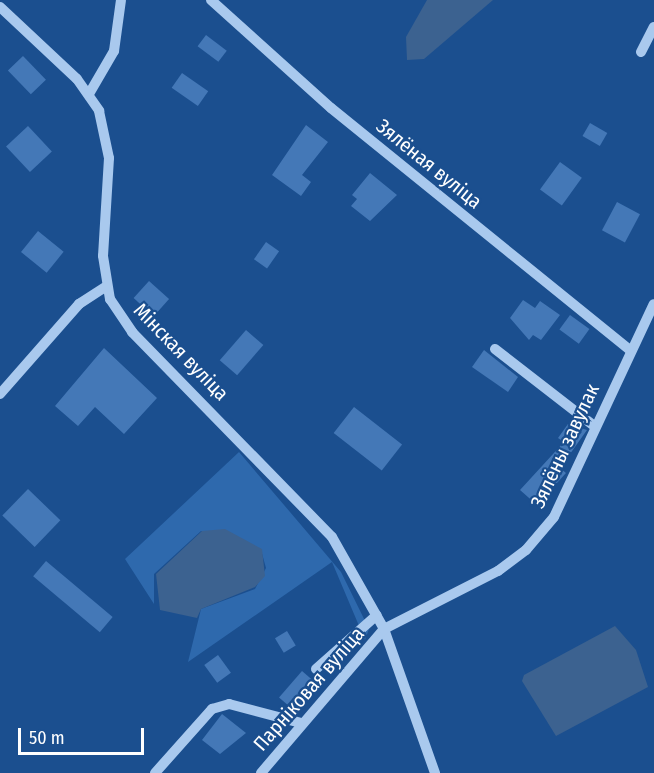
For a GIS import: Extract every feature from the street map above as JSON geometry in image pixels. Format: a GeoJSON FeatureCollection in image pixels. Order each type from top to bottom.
{"type":"FeatureCollection","features":[{"type":"Feature","properties":{"kind":"street"},"geometry":{"type":"LineString","coordinates":[[89,94],[114,51],[121,0]]}},
{"type":"Feature","properties":{"kind":"street","name":"Зялёная вуліца"},"geometry":{"type":"LineString","coordinates":[[211,0],[331,108],[631,351]]}},
{"type":"Feature","properties":{"kind":"street"},"geometry":{"type":"LineString","coordinates":[[0,7],[89,94],[106,132],[109,158],[105,287],[79,304],[0,394]]}},
{"type":"Feature","properties":{"kind":"street"},"geometry":{"type":"LineString","coordinates":[[641,52],[654,27]]}},
{"type":"Feature","properties":{"kind":"street","name":"Мінская вуліца"},"geometry":{"type":"LineString","coordinates":[[105,287],[132,333],[308,507],[372,604],[384,629],[435,773]]}},
{"type":"Feature","properties":{"kind":"street","name":"Зялёны завулак"},"geometry":{"type":"LineString","coordinates":[[384,629],[498,571],[526,550],[555,517],[593,425],[654,304]]}},
{"type":"Feature","properties":{"kind":"street"},"geometry":{"type":"LineString","coordinates":[[495,349],[593,425]]}},
{"type":"Feature","properties":{"kind":"street"},"geometry":{"type":"LineString","coordinates":[[316,669],[377,615]]}},
{"type":"Feature","properties":{"kind":"street","name":"Парніковая вуліца"},"geometry":{"type":"LineString","coordinates":[[261,773],[300,723],[384,629]]}},
{"type":"Feature","properties":{"kind":"street"},"geometry":{"type":"LineString","coordinates":[[155,773],[213,709],[229,704],[300,723]]}},
{"type":"Feature","properties":{"kind":"shaded area"},"geometry":{"type":"Polygon","coordinates":[[[427,0],[493,0],[424,59],[407,60],[406,37],[427,0]]]}},
{"type":"Feature","properties":{"kind":"shaded area"},"geometry":{"type":"Polygon","coordinates":[[[239,452],[341,572],[369,629],[365,640],[332,562],[188,662],[201,609],[255,589],[266,568],[261,550],[201,531],[154,574],[154,604],[125,559],[239,452]]]}},
{"type":"Feature","properties":{"kind":"shaded area"},"geometry":{"type":"Polygon","coordinates":[[[225,529],[262,549],[265,576],[255,587],[201,609],[197,618],[160,610],[156,574],[202,531],[225,529]]]}},
{"type":"Feature","properties":{"kind":"shaded area"},"geometry":{"type":"Polygon","coordinates":[[[615,626],[636,650],[648,687],[556,736],[522,681],[524,675],[615,626]]]}},
{"type":"Feature","properties":{"kind":"building"},"geometry":{"type":"Polygon","coordinates":[[[206,35],[227,51],[218,62],[198,46],[206,35]]]}},
{"type":"Feature","properties":{"kind":"building"},"geometry":{"type":"Polygon","coordinates":[[[23,56],[46,80],[31,94],[8,71],[23,56]]]}},
{"type":"Feature","properties":{"kind":"building"},"geometry":{"type":"Polygon","coordinates":[[[182,73],[208,91],[198,106],[172,88],[182,73]]]}},
{"type":"Feature","properties":{"kind":"building"},"geometry":{"type":"Polygon","coordinates":[[[590,123],[607,133],[600,146],[582,136],[590,123]]]}},
{"type":"Feature","properties":{"kind":"building"},"geometry":{"type":"Polygon","coordinates":[[[306,125],[328,142],[302,175],[311,182],[301,196],[272,175],[306,125]]]}},
{"type":"Feature","properties":{"kind":"building"},"geometry":{"type":"Polygon","coordinates":[[[28,126],[52,152],[30,172],[6,146],[28,126]]]}},
{"type":"Feature","properties":{"kind":"building"},"geometry":{"type":"Polygon","coordinates":[[[560,162],[582,178],[562,205],[540,190],[560,162]]]}},
{"type":"Feature","properties":{"kind":"building"},"geometry":{"type":"Polygon","coordinates":[[[370,173],[397,195],[370,221],[351,206],[357,199],[352,195],[370,173]]]}},
{"type":"Feature","properties":{"kind":"building"},"geometry":{"type":"Polygon","coordinates":[[[617,202],[640,214],[625,242],[602,230],[617,202]]]}},
{"type":"Feature","properties":{"kind":"building"},"geometry":{"type":"Polygon","coordinates":[[[38,231],[64,252],[47,273],[21,252],[38,231]]]}},
{"type":"Feature","properties":{"kind":"building"},"geometry":{"type":"Polygon","coordinates":[[[266,242],[279,251],[267,268],[254,259],[266,242]]]}},
{"type":"Feature","properties":{"kind":"building"},"geometry":{"type":"Polygon","coordinates":[[[149,281],[169,299],[154,316],[134,298],[149,281]]]}},
{"type":"Feature","properties":{"kind":"building"},"geometry":{"type":"Polygon","coordinates":[[[523,300],[535,308],[540,301],[560,315],[541,340],[533,335],[529,340],[510,318],[523,300]]]}},
{"type":"Feature","properties":{"kind":"building"},"geometry":{"type":"Polygon","coordinates":[[[570,315],[589,329],[579,344],[559,330],[570,315]]]}},
{"type":"Feature","properties":{"kind":"building"},"geometry":{"type":"Polygon","coordinates":[[[246,330],[263,345],[237,375],[220,360],[246,330]]]}},
{"type":"Feature","properties":{"kind":"building"},"geometry":{"type":"Polygon","coordinates":[[[104,348],[157,398],[124,434],[95,407],[78,426],[55,406],[104,348]]]}},
{"type":"Feature","properties":{"kind":"building"},"geometry":{"type":"Polygon","coordinates":[[[484,350],[518,377],[508,392],[472,367],[484,350]]]}},
{"type":"Feature","properties":{"kind":"building"},"geometry":{"type":"Polygon","coordinates":[[[354,407],[402,445],[382,471],[334,433],[354,407]]]}},
{"type":"Feature","properties":{"kind":"building"},"geometry":{"type":"Polygon","coordinates":[[[568,424],[587,430],[560,468],[566,473],[537,505],[520,490],[564,442],[558,438],[568,424]]]}},
{"type":"Feature","properties":{"kind":"building"},"geometry":{"type":"Polygon","coordinates":[[[28,489],[60,520],[35,547],[2,516],[28,489]]]}},
{"type":"Feature","properties":{"kind":"building"},"geometry":{"type":"Polygon","coordinates":[[[46,561],[113,617],[100,632],[33,576],[46,561]]]}},
{"type":"Feature","properties":{"kind":"building"},"geometry":{"type":"Polygon","coordinates":[[[287,631],[296,646],[284,653],[275,638],[287,631]]]}},
{"type":"Feature","properties":{"kind":"building"},"geometry":{"type":"Polygon","coordinates":[[[218,655],[231,673],[217,683],[204,665],[218,655]]]}},
{"type":"Feature","properties":{"kind":"building"},"geometry":{"type":"Polygon","coordinates":[[[302,671],[317,684],[294,711],[279,697],[302,671]]]}},
{"type":"Feature","properties":{"kind":"building"},"geometry":{"type":"Polygon","coordinates":[[[222,714],[246,733],[220,754],[202,740],[222,714]]]}}]}
